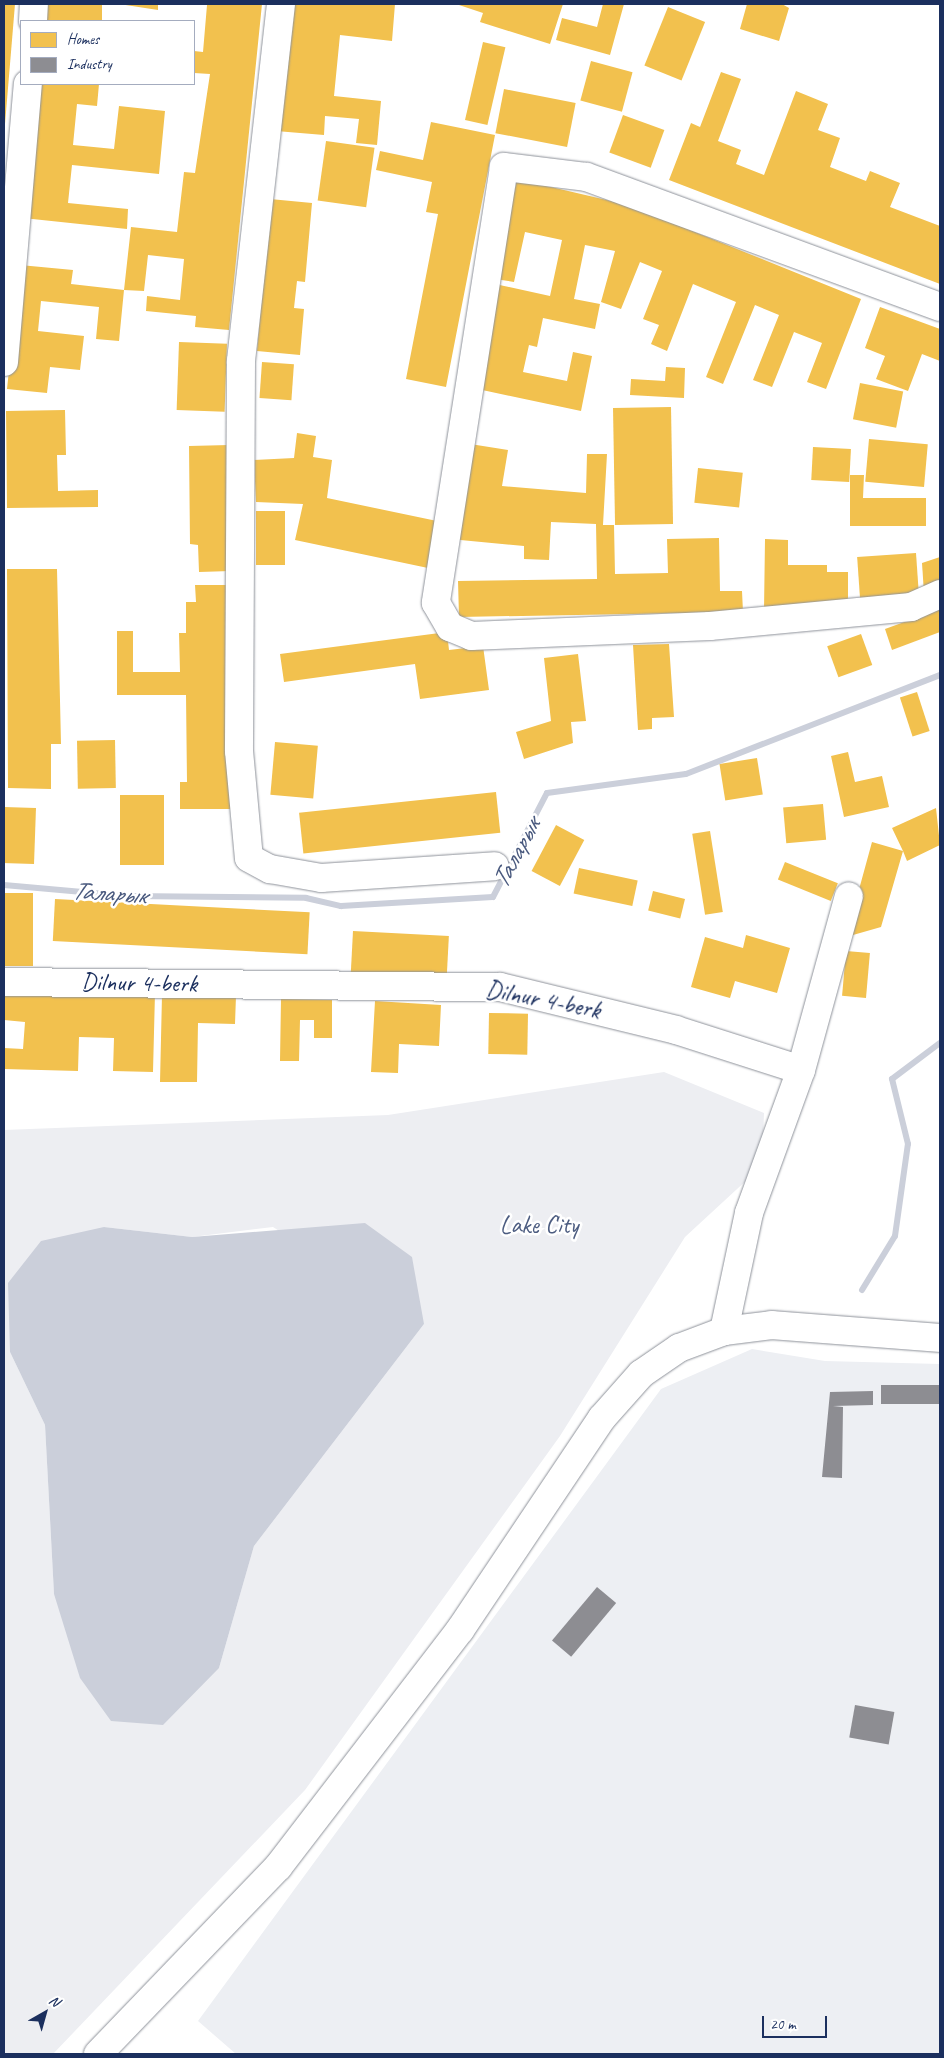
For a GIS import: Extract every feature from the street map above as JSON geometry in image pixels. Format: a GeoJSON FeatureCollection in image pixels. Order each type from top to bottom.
{"type":"FeatureCollection","features":[{"type":"Feature","properties":{"kind":"street"},"geometry":{"type":"LineString","coordinates":[[33,20],[34,4]]}},
{"type":"Feature","properties":{"kind":"street"},"geometry":{"type":"LineString","coordinates":[[281,4],[241,361],[239,751],[248,858],[270,869],[321,878],[494,866]]}},
{"type":"Feature","properties":{"kind":"street"},"geometry":{"type":"LineString","coordinates":[[4,362],[28,85]]}},
{"type":"Feature","properties":{"kind":"street"},"geometry":{"type":"LineString","coordinates":[[940,307],[586,177],[504,167],[436,603],[450,627],[471,636],[710,626],[910,607],[940,594]]}},
{"type":"Feature","properties":{"kind":"street"},"geometry":{"type":"LineString","coordinates":[[724,1331],[749,1213],[801,1070],[849,896]]}},
{"type":"Feature","properties":{"kind":"street","name":"Dilnur 4-berk"},"geometry":{"type":"LineString","coordinates":[[4,982],[500,986],[676,1030],[801,1070]]}},
{"type":"Feature","properties":{"kind":"street"},"geometry":{"type":"LineString","coordinates":[[98,2054],[278,1867],[460,1630],[602,1418],[641,1374],[679,1348],[724,1331],[772,1325],[940,1338]]}},
{"type":"Feature","properties":{"kind":"shaded area"},"geometry":{"type":"Polygon","coordinates":[[[365,1223],[412,1257],[424,1324],[254,1546],[219,1668],[163,1725],[111,1721],[80,1678],[54,1594],[45,1425],[10,1352],[8,1283],[41,1241],[104,1227],[192,1237],[365,1223]]]}},
{"type":"Feature","properties":{"kind":"shaded area"},"geometry":{"type":"Polygon","coordinates":[[[752,1349],[825,1361],[940,1364],[940,2054],[236,2054],[198,2021],[661,1389],[752,1349]]]}},
{"type":"Feature","properties":{"kind":"green space","name":"Lake City"},"geometry":{"type":"Polygon","coordinates":[[[664,1072],[764,1113],[762,1166],[685,1237],[560,1436],[305,1790],[53,2054],[4,2054],[4,1130],[388,1115],[664,1072]],[[104,1227],[10,1352],[45,1425],[54,1594],[219,1668],[254,1546],[424,1324],[273,1227],[192,1237],[104,1227]]]}},
{"type":"Feature","properties":{"kind":"building: Homes"},"geometry":{"type":"Polygon","coordinates":[[[4,4],[15,4],[5,124],[4,124],[4,4]]]}},
{"type":"Feature","properties":{"kind":"building: Homes"},"geometry":{"type":"Polygon","coordinates":[[[47,4],[102,4],[102,20],[47,20],[47,4]]]}},
{"type":"Feature","properties":{"kind":"building: Homes"},"geometry":{"type":"Polygon","coordinates":[[[119,4],[158,4],[158,10],[119,4]]]}},
{"type":"Feature","properties":{"kind":"building: Homes"},"geometry":{"type":"Polygon","coordinates":[[[262,4],[229,330],[195,327],[196,316],[146,311],[147,296],[180,300],[184,259],[148,255],[144,291],[124,290],[131,227],[177,232],[184,172],[195,173],[210,74],[195,73],[195,51],[203,52],[207,5],[262,4]]]}},
{"type":"Feature","properties":{"kind":"building: Homes"},"geometry":{"type":"Polygon","coordinates":[[[288,4],[395,4],[392,41],[340,35],[334,96],[381,101],[377,145],[356,143],[359,119],[325,116],[324,135],[276,131],[288,4]]]}},
{"type":"Feature","properties":{"kind":"building: Homes"},"geometry":{"type":"Polygon","coordinates":[[[456,4],[563,4],[550,44],[480,22],[483,13],[456,4]]]}},
{"type":"Feature","properties":{"kind":"building: Homes"},"geometry":{"type":"Polygon","coordinates":[[[603,4],[624,4],[610,55],[556,40],[562,18],[597,27],[603,4]]]}},
{"type":"Feature","properties":{"kind":"building: Homes"},"geometry":{"type":"Polygon","coordinates":[[[747,4],[782,4],[789,8],[779,41],[740,29],[747,4]]]}},
{"type":"Feature","properties":{"kind":"building: Homes"},"geometry":{"type":"Polygon","coordinates":[[[668,7],[705,22],[681,80],[644,65],[668,7]]]}},
{"type":"Feature","properties":{"kind":"building: Homes"},"geometry":{"type":"Polygon","coordinates":[[[483,42],[505,47],[487,125],[465,120],[483,42]]]}},
{"type":"Feature","properties":{"kind":"building: Homes"},"geometry":{"type":"Polygon","coordinates":[[[591,61],[633,72],[622,112],[580,101],[591,61]]]}},
{"type":"Feature","properties":{"kind":"building: Homes"},"geometry":{"type":"Polygon","coordinates":[[[721,72],[741,79],[718,141],[741,150],[736,164],[764,175],[796,91],[828,104],[818,130],[840,138],[830,167],[866,181],[870,171],[900,183],[890,207],[940,226],[940,284],[669,180],[691,123],[700,127],[721,72]]]}},
{"type":"Feature","properties":{"kind":"building: Homes"},"geometry":{"type":"Polygon","coordinates":[[[36,85],[99,85],[97,106],[77,104],[73,145],[114,149],[119,106],[165,111],[159,174],[72,165],[68,203],[128,209],[127,229],[23,218],[36,85]]]}},
{"type":"Feature","properties":{"kind":"building: Homes"},"geometry":{"type":"Polygon","coordinates":[[[504,89],[576,103],[567,147],[495,133],[504,89]]]}},
{"type":"Feature","properties":{"kind":"building: Homes"},"geometry":{"type":"Polygon","coordinates":[[[623,115],[664,130],[651,168],[609,153],[623,115]]]}},
{"type":"Feature","properties":{"kind":"building: Homes"},"geometry":{"type":"Polygon","coordinates":[[[431,122],[495,135],[446,387],[406,379],[438,214],[426,212],[432,182],[376,170],[380,151],[423,160],[431,122]]]}},
{"type":"Feature","properties":{"kind":"building: Homes"},"geometry":{"type":"Polygon","coordinates":[[[326,141],[375,148],[366,207],[318,200],[326,141]]]}},
{"type":"Feature","properties":{"kind":"building: Homes"},"geometry":{"type":"Polygon","coordinates":[[[517,179],[628,205],[861,299],[826,389],[807,382],[822,343],[794,332],[772,387],[753,380],[779,315],[755,305],[723,384],[706,377],[736,302],[693,284],[667,351],[651,344],[659,325],[643,319],[662,271],[640,262],[621,309],[601,302],[615,251],[585,245],[574,299],[600,304],[595,329],[543,318],[537,347],[529,345],[523,372],[567,381],[573,352],[592,356],[581,411],[473,388],[495,284],[550,296],[562,240],[525,232],[514,282],[495,279],[517,179]]]}},
{"type":"Feature","properties":{"kind":"building: Homes"},"geometry":{"type":"Polygon","coordinates":[[[270,199],[312,203],[305,282],[297,281],[294,308],[304,309],[300,355],[257,351],[270,199]]]}},
{"type":"Feature","properties":{"kind":"building: Homes"},"geometry":{"type":"Polygon","coordinates":[[[20,265],[73,270],[71,284],[124,290],[119,341],[96,339],[99,307],[41,301],[38,331],[84,336],[80,370],[50,367],[47,393],[7,389],[20,265]]]}},
{"type":"Feature","properties":{"kind":"building: Homes"},"geometry":{"type":"Polygon","coordinates":[[[880,307],[940,329],[940,361],[922,354],[908,391],[876,379],[885,356],[865,348],[880,307]]]}},
{"type":"Feature","properties":{"kind":"building: Homes"},"geometry":{"type":"Polygon","coordinates":[[[179,342],[227,344],[225,412],[177,410],[179,342]]]}},
{"type":"Feature","properties":{"kind":"building: Homes"},"geometry":{"type":"Polygon","coordinates":[[[262,362],[294,364],[291,400],[259,398],[262,362]]]}},
{"type":"Feature","properties":{"kind":"building: Homes"},"geometry":{"type":"Polygon","coordinates":[[[666,367],[685,368],[684,398],[630,395],[631,379],[665,381],[666,367]]]}},
{"type":"Feature","properties":{"kind":"building: Homes"},"geometry":{"type":"Polygon","coordinates":[[[860,383],[903,391],[896,428],[853,419],[860,383]]]}},
{"type":"Feature","properties":{"kind":"building: Homes"},"geometry":{"type":"Polygon","coordinates":[[[671,407],[673,524],[615,525],[613,408],[671,407]]]}},
{"type":"Feature","properties":{"kind":"building: Homes"},"geometry":{"type":"Polygon","coordinates":[[[65,410],[66,455],[57,455],[58,491],[98,490],[98,507],[7,508],[6,411],[65,410]]]}},
{"type":"Feature","properties":{"kind":"building: Homes"},"geometry":{"type":"Polygon","coordinates":[[[297,433],[316,436],[313,457],[332,460],[327,498],[437,521],[428,568],[295,540],[303,504],[256,502],[254,460],[294,458],[297,433]]]}},
{"type":"Feature","properties":{"kind":"building: Homes"},"geometry":{"type":"Polygon","coordinates":[[[869,439],[928,444],[924,487],[865,482],[869,439]]]}},
{"type":"Feature","properties":{"kind":"building: Homes"},"geometry":{"type":"Polygon","coordinates":[[[464,443],[508,450],[502,486],[586,493],[587,454],[607,454],[603,525],[614,525],[615,574],[668,573],[667,539],[719,538],[720,591],[742,591],[743,612],[459,617],[458,581],[597,579],[596,524],[551,522],[549,560],[524,559],[524,546],[450,539],[464,443]]]}},
{"type":"Feature","properties":{"kind":"building: Homes"},"geometry":{"type":"Polygon","coordinates":[[[229,445],[231,571],[199,572],[198,545],[190,544],[189,446],[229,445]]]}},
{"type":"Feature","properties":{"kind":"building: Homes"},"geometry":{"type":"Polygon","coordinates":[[[813,447],[851,449],[849,482],[811,480],[813,447]]]}},
{"type":"Feature","properties":{"kind":"building: Homes"},"geometry":{"type":"Polygon","coordinates":[[[698,468],[743,473],[739,508],[694,503],[698,468]]]}},
{"type":"Feature","properties":{"kind":"building: Homes"},"geometry":{"type":"Polygon","coordinates":[[[850,475],[864,475],[863,498],[926,498],[926,526],[850,526],[850,475]]]}},
{"type":"Feature","properties":{"kind":"building: Homes"},"geometry":{"type":"Polygon","coordinates":[[[256,511],[285,511],[285,565],[256,565],[256,511]]]}},
{"type":"Feature","properties":{"kind":"building: Homes"},"geometry":{"type":"Polygon","coordinates":[[[765,539],[788,540],[788,565],[827,565],[827,572],[848,572],[848,611],[764,610],[765,539]]]}},
{"type":"Feature","properties":{"kind":"building: Homes"},"geometry":{"type":"Polygon","coordinates":[[[916,553],[919,598],[860,602],[857,557],[916,553]]]}},
{"type":"Feature","properties":{"kind":"building: Homes"},"geometry":{"type":"Polygon","coordinates":[[[940,557],[940,587],[924,593],[922,563],[940,557]]]}},
{"type":"Feature","properties":{"kind":"building: Homes"},"geometry":{"type":"Polygon","coordinates":[[[7,569],[57,569],[61,744],[51,744],[51,789],[8,788],[7,569]]]}},
{"type":"Feature","properties":{"kind":"building: Homes"},"geometry":{"type":"Polygon","coordinates":[[[195,585],[228,585],[237,809],[180,809],[180,782],[187,782],[186,695],[117,695],[117,631],[133,631],[133,672],[180,672],[179,633],[186,633],[186,602],[196,602],[195,585]]]}},
{"type":"Feature","properties":{"kind":"building: Homes"},"geometry":{"type":"Polygon","coordinates":[[[940,609],[940,632],[892,650],[885,629],[940,609]]]}},
{"type":"Feature","properties":{"kind":"building: Homes"},"geometry":{"type":"Polygon","coordinates":[[[447,632],[449,650],[483,646],[489,690],[420,699],[415,664],[284,682],[280,654],[447,632]]]}},
{"type":"Feature","properties":{"kind":"building: Homes"},"geometry":{"type":"Polygon","coordinates":[[[861,634],[872,665],[838,677],[827,646],[861,634]]]}},
{"type":"Feature","properties":{"kind":"building: Homes"},"geometry":{"type":"Polygon","coordinates":[[[669,644],[674,717],[652,718],[652,729],[638,730],[633,645],[669,644]]]}},
{"type":"Feature","properties":{"kind":"building: Homes"},"geometry":{"type":"Polygon","coordinates":[[[578,654],[586,721],[571,722],[573,743],[524,759],[516,732],[551,721],[544,658],[578,654]]]}},
{"type":"Feature","properties":{"kind":"building: Homes"},"geometry":{"type":"Polygon","coordinates":[[[917,692],[930,731],[913,737],[900,698],[917,692]]]}},
{"type":"Feature","properties":{"kind":"building: Homes"},"geometry":{"type":"Polygon","coordinates":[[[115,740],[116,788],[78,789],[77,741],[115,740]]]}},
{"type":"Feature","properties":{"kind":"building: Homes"},"geometry":{"type":"Polygon","coordinates":[[[275,742],[318,746],[313,799],[270,795],[275,742]]]}},
{"type":"Feature","properties":{"kind":"building: Homes"},"geometry":{"type":"Polygon","coordinates":[[[848,752],[855,782],[882,776],[889,807],[844,817],[831,756],[848,752]]]}},
{"type":"Feature","properties":{"kind":"building: Homes"},"geometry":{"type":"Polygon","coordinates":[[[757,758],[763,795],[725,800],[719,764],[757,758]]]}},
{"type":"Feature","properties":{"kind":"building: Homes"},"geometry":{"type":"Polygon","coordinates":[[[496,792],[500,833],[303,853],[299,813],[496,792]]]}},
{"type":"Feature","properties":{"kind":"building: Homes"},"geometry":{"type":"Polygon","coordinates":[[[120,795],[164,795],[164,865],[120,865],[120,795]]]}},
{"type":"Feature","properties":{"kind":"building: Homes"},"geometry":{"type":"Polygon","coordinates":[[[823,804],[826,840],[786,843],[783,807],[823,804]]]}},
{"type":"Feature","properties":{"kind":"building: Homes"},"geometry":{"type":"Polygon","coordinates":[[[4,807],[36,808],[34,864],[4,863],[4,807]]]}},
{"type":"Feature","properties":{"kind":"building: Homes"},"geometry":{"type":"Polygon","coordinates":[[[936,808],[940,845],[907,861],[892,828],[936,808]]]}},
{"type":"Feature","properties":{"kind":"building: Homes"},"geometry":{"type":"Polygon","coordinates":[[[556,825],[584,840],[560,886],[532,871],[556,825]]]}},
{"type":"Feature","properties":{"kind":"building: Homes"},"geometry":{"type":"Polygon","coordinates":[[[710,831],[723,912],[705,915],[692,834],[710,831]]]}},
{"type":"Feature","properties":{"kind":"building: Homes"},"geometry":{"type":"Polygon","coordinates":[[[872,842],[903,851],[881,927],[846,937],[872,842]]]}},
{"type":"Feature","properties":{"kind":"building: Homes"},"geometry":{"type":"Polygon","coordinates":[[[785,862],[838,883],[831,901],[778,880],[785,862]]]}},
{"type":"Feature","properties":{"kind":"building: Homes"},"geometry":{"type":"Polygon","coordinates":[[[579,868],[638,880],[632,906],[574,893],[579,868]]]}},
{"type":"Feature","properties":{"kind":"building: Homes"},"geometry":{"type":"Polygon","coordinates":[[[653,891],[685,899],[680,918],[648,910],[653,891]]]}},
{"type":"Feature","properties":{"kind":"building: Homes"},"geometry":{"type":"Polygon","coordinates":[[[4,893],[33,893],[33,966],[4,966],[4,893]]]}},
{"type":"Feature","properties":{"kind":"building: Homes"},"geometry":{"type":"Polygon","coordinates":[[[55,899],[310,912],[307,954],[53,941],[55,899]]]}},
{"type":"Feature","properties":{"kind":"building: Homes"},"geometry":{"type":"Polygon","coordinates":[[[353,931],[449,936],[447,979],[351,974],[353,931]]]}},
{"type":"Feature","properties":{"kind":"building: Homes"},"geometry":{"type":"Polygon","coordinates":[[[746,935],[790,948],[777,993],[735,981],[730,998],[691,987],[705,937],[743,948],[746,935]]]}},
{"type":"Feature","properties":{"kind":"building: Homes"},"geometry":{"type":"Polygon","coordinates":[[[846,951],[870,953],[866,998],[842,996],[846,951]]]}},
{"type":"Feature","properties":{"kind":"building: Homes"},"geometry":{"type":"Polygon","coordinates":[[[4,989],[155,993],[153,1072],[113,1071],[114,1038],[79,1037],[78,1071],[4,1069],[4,1048],[23,1049],[25,1022],[4,1020],[4,989]]]}},
{"type":"Feature","properties":{"kind":"building: Homes"},"geometry":{"type":"Polygon","coordinates":[[[162,995],[236,996],[235,1024],[198,1023],[197,1082],[160,1082],[162,995]]]}},
{"type":"Feature","properties":{"kind":"building: Homes"},"geometry":{"type":"Polygon","coordinates":[[[281,999],[332,1000],[332,1038],[314,1038],[314,1020],[300,1020],[299,1061],[280,1061],[281,999]]]}},
{"type":"Feature","properties":{"kind":"building: Homes"},"geometry":{"type":"Polygon","coordinates":[[[375,1001],[441,1005],[439,1046],[399,1044],[398,1073],[371,1072],[375,1001]]]}},
{"type":"Feature","properties":{"kind":"building: Homes"},"geometry":{"type":"Polygon","coordinates":[[[489,1013],[528,1014],[527,1055],[488,1054],[489,1013]]]}},
{"type":"Feature","properties":{"kind":"building: Industry"},"geometry":{"type":"Polygon","coordinates":[[[881,1385],[940,1385],[940,1404],[881,1404],[881,1385]]]}},
{"type":"Feature","properties":{"kind":"building: Industry"},"geometry":{"type":"Polygon","coordinates":[[[873,1391],[873,1405],[833,1406],[843,1407],[842,1478],[822,1477],[830,1392],[873,1391]]]}},
{"type":"Feature","properties":{"kind":"building: Industry"},"geometry":{"type":"Polygon","coordinates":[[[597,1587],[616,1603],[571,1657],[552,1641],[597,1587]]]}},
{"type":"Feature","properties":{"kind":"building: Industry"},"geometry":{"type":"Polygon","coordinates":[[[855,1705],[894,1712],[889,1744],[849,1737],[855,1705]]]}},
{"type":"Feature","properties":{"kind":"waterway","name":"Таларык"},"geometry":{"type":"LineString","coordinates":[[4,885],[128,896],[306,898],[341,906],[493,897],[547,793],[686,774],[940,675]]}},
{"type":"Feature","properties":{"kind":"waterway"},"geometry":{"type":"LineString","coordinates":[[862,1290],[895,1236],[908,1144],[892,1079],[940,1043]]}}]}
